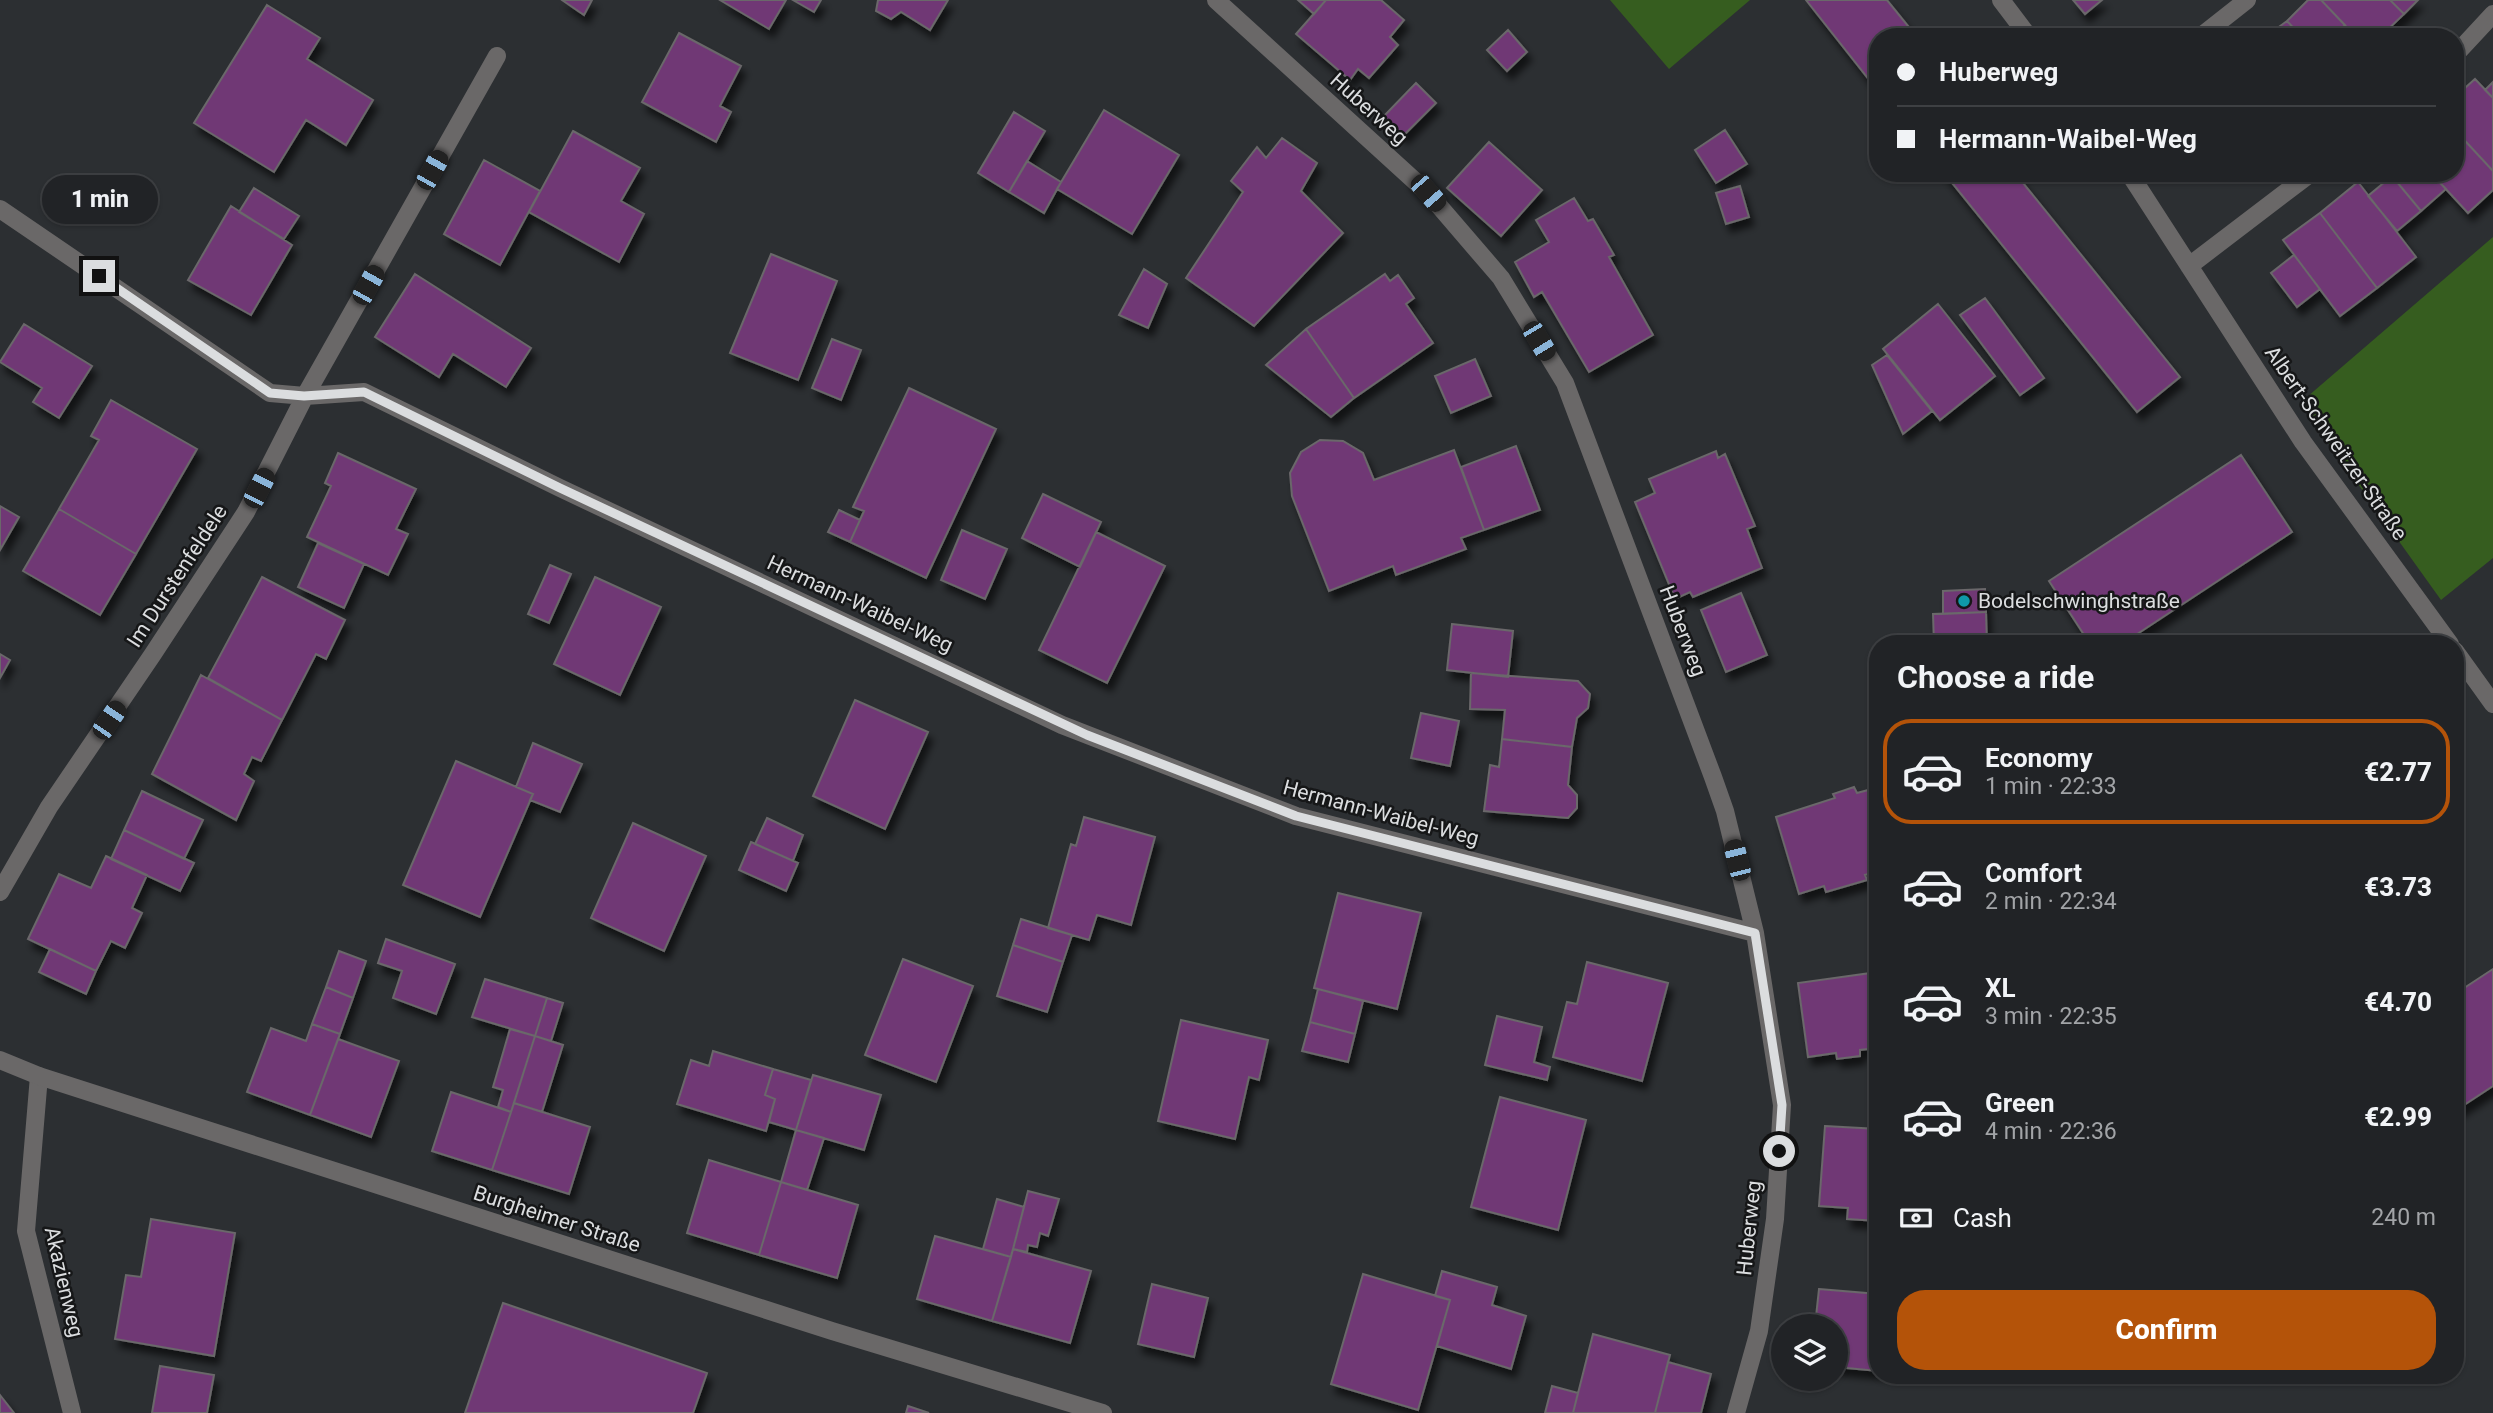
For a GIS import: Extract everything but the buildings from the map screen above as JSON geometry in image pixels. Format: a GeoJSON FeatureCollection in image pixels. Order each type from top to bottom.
{"type":"FeatureCollection","features":[{"type":"Feature","properties":{"kind":"street","name":"Huberweg"},"geometry":{"type":"LineString","coordinates":[[1216,0],[1428,193],[1501,278],[1565,383],[1725,811],[1755,933],[1782,1105],[1775,1219],[1759,1331],[1736,1413]]}},
{"type":"Feature","properties":{"kind":"street"},"geometry":{"type":"LineString","coordinates":[[2001,0],[2022,28]]}},
{"type":"Feature","properties":{"kind":"street"},"geometry":{"type":"LineString","coordinates":[[2211,28],[2247,0]]}},
{"type":"Feature","properties":{"kind":"street"},"geometry":{"type":"LineString","coordinates":[[2464,45],[2493,14]]}},
{"type":"Feature","properties":{"kind":"street","name":"Im Durstenfeldele"},"geometry":{"type":"LineString","coordinates":[[0,892],[49,807],[246,512],[304,396],[497,55]]}},
{"type":"Feature","properties":{"kind":"street","name":"Albert-Schweitzer-Straße"},"geometry":{"type":"LineString","coordinates":[[2135,182],[2304,442],[2443,635]]}},
{"type":"Feature","properties":{"kind":"street"},"geometry":{"type":"LineString","coordinates":[[2189,266],[2299,182]]}},
{"type":"Feature","properties":{"kind":"street","name":"Hermann-Waibel-Weg"},"geometry":{"type":"LineString","coordinates":[[0,209],[270,393],[304,396],[364,392],[560,488],[1062,725],[1296,816],[1755,933]]}},
{"type":"Feature","properties":{"kind":"street"},"geometry":{"type":"LineString","coordinates":[[2464,664],[2493,704]]}},
{"type":"Feature","properties":{"kind":"street","name":"Burgheimer Straße"},"geometry":{"type":"LineString","coordinates":[[0,1060],[39,1076],[819,1327],[1103,1413]]}},
{"type":"Feature","properties":{"kind":"street","name":"Akazienweg"},"geometry":{"type":"LineString","coordinates":[[39,1076],[26,1231],[72,1413]]}},
{"type":"Feature","properties":{"kind":"green space"},"geometry":{"type":"Polygon","coordinates":[[[1610,0],[1750,0],[1669,69],[1610,0]]]}},
{"type":"Feature","properties":{"kind":"green space"},"geometry":{"type":"Polygon","coordinates":[[[2493,237],[2493,558],[2441,600],[2300,403],[2493,237]]]}},
{"type":"Feature","properties":{"kind":"place","name":"Bodelschwinghstraße"},"geometry":{"type":"Point","coordinates":[1964,601]}},
{"type":"Feature","properties":{"kind":"route"},"geometry":{"type":"LineString","coordinates":[[99,276],[270,393],[304,396],[364,392],[560,488],[1087,735],[1296,816],[1755,933],[1782,1105],[1779,1151]]}}]}
